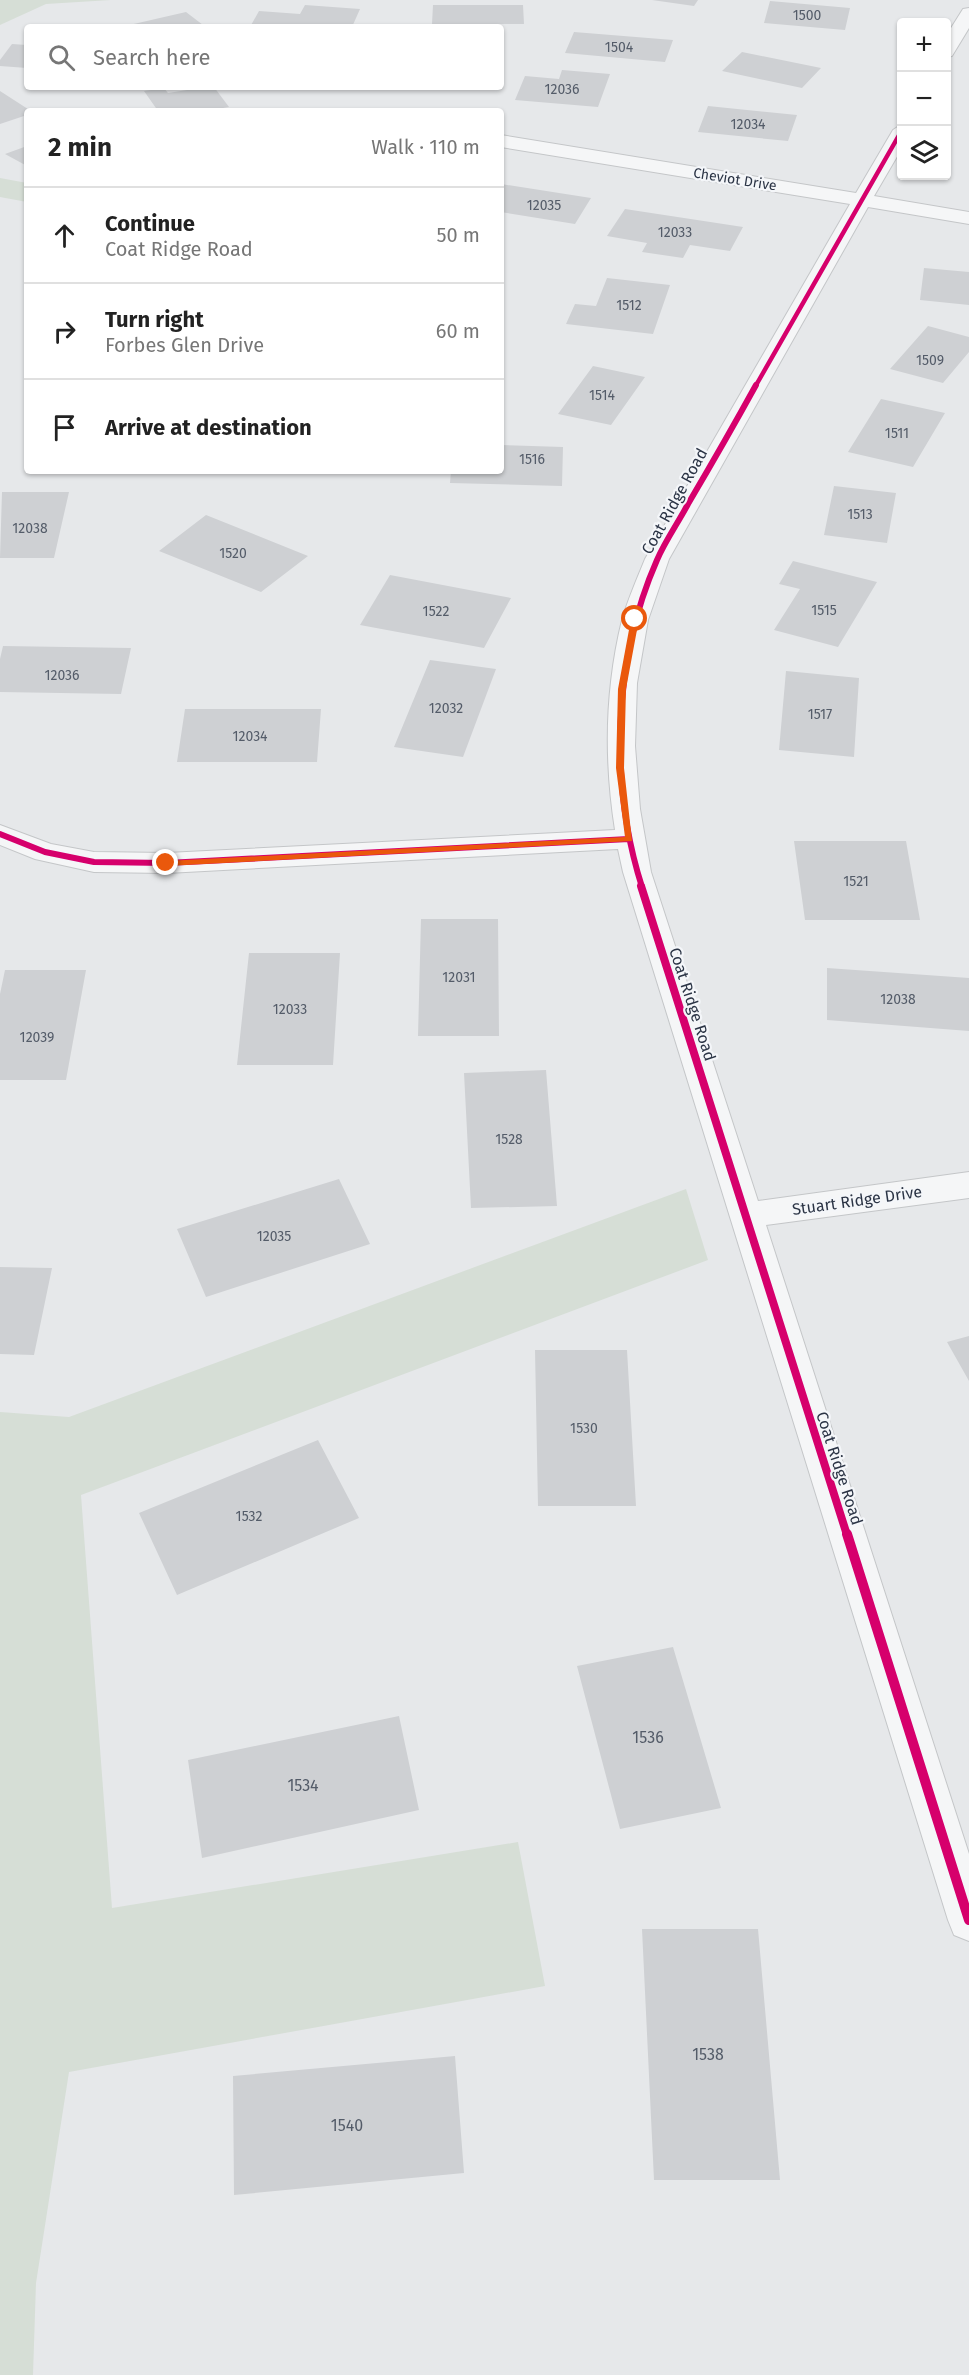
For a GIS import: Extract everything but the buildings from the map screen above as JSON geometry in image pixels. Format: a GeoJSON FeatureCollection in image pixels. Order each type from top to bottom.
{"type":"FeatureCollection","features":[{"type":"Feature","properties":{"kind":"street"},"geometry":{"type":"LineString","coordinates":[[951,44],[969,13]]}},
{"type":"Feature","properties":{"kind":"street","name":"Coat Ridge Road"},"geometry":{"type":"LineString","coordinates":[[897,139],[657,559],[635,619],[622,689],[620,768],[629,839],[637,872],[969,1920]]}},
{"type":"Feature","properties":{"kind":"street","name":"Cheviot Drive"},"geometry":{"type":"LineString","coordinates":[[504,141],[969,218]]}},
{"type":"Feature","properties":{"kind":"street"},"geometry":{"type":"LineString","coordinates":[[0,834],[45,852],[94,862],[166,863],[629,839]]}},
{"type":"Feature","properties":{"kind":"street","name":"Stuart Ridge Drive"},"geometry":{"type":"LineString","coordinates":[[746,1215],[969,1185]]}},
{"type":"Feature","properties":{"kind":"shaded area"},"geometry":{"type":"Polygon","coordinates":[[[0,0],[111,0],[46,4],[0,25],[0,0]]]}},
{"type":"Feature","properties":{"kind":"shaded area"},"geometry":{"type":"Polygon","coordinates":[[[0,178],[24,182],[24,201],[0,197],[0,178]]]}},
{"type":"Feature","properties":{"kind":"shaded area"},"geometry":{"type":"Polygon","coordinates":[[[686,1189],[708,1260],[81,1495],[112,1908],[518,1842],[545,1986],[69,2072],[36,2283],[33,2375],[0,2375],[0,1412],[69,1417],[686,1189]]]}},
{"type":"Feature","properties":{"kind":"cycle path"},"geometry":{"type":"LineString","coordinates":[[897,139],[657,559],[637,612],[628,652],[621,714],[622,778],[637,872],[969,1920]]}},
{"type":"Feature","properties":{"kind":"cycle path"},"geometry":{"type":"LineString","coordinates":[[0,834],[45,852],[94,862],[167,863],[629,839]]}},
{"type":"Feature","properties":{"kind":"route"},"geometry":{"type":"LineString","coordinates":[[166,863],[629,839],[620,768],[622,689],[635,619]]}}]}
